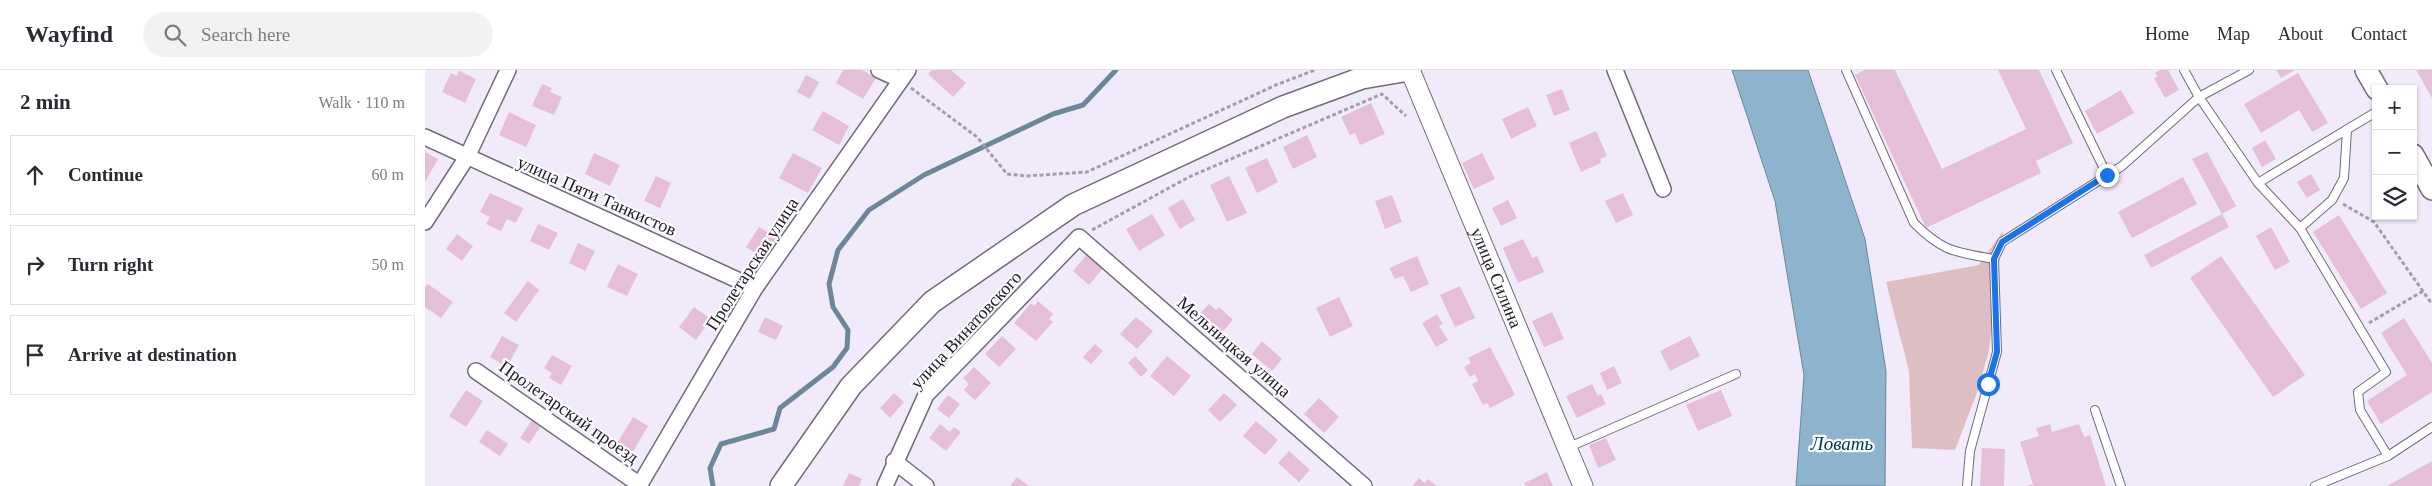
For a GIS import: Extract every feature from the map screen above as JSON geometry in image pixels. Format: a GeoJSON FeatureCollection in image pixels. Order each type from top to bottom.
{"type":"FeatureCollection","features":[{"type":"Feature","properties":{"kind":"main road"},"geometry":{"type":"LineString","coordinates":[[781,486],[851,386],[932,302],[1073,205],[1283,107],[1363,78],[1409,70]]}},
{"type":"Feature","properties":{"kind":"main road"},"geometry":{"type":"LineString","coordinates":[[2366,70],[2375,85]]}},
{"type":"Feature","properties":{"kind":"main road"},"geometry":{"type":"LineString","coordinates":[[2417,162],[2432,189]]}},
{"type":"Feature","properties":{"kind":"street"},"geometry":{"type":"LineString","coordinates":[[425,222],[467,158],[508,70]]}},
{"type":"Feature","properties":{"kind":"street"},"geometry":{"type":"LineString","coordinates":[[879,70],[904,75]]}},
{"type":"Feature","properties":{"kind":"street","name":"улица Силина"},"geometry":{"type":"LineString","coordinates":[[1409,70],[1583,486]]}},
{"type":"Feature","properties":{"kind":"street"},"geometry":{"type":"LineString","coordinates":[[1615,70],[1663,189]]}},
{"type":"Feature","properties":{"kind":"street","name":"Пролетарская улица"},"geometry":{"type":"LineString","coordinates":[[640,485],[755,288],[904,75]]}},
{"type":"Feature","properties":{"kind":"street","name":"улица Пяти Танкистов"},"geometry":{"type":"LineString","coordinates":[[425,137],[467,158],[755,288]]}},
{"type":"Feature","properties":{"kind":"street","name":"улица Винатовского"},"geometry":{"type":"LineString","coordinates":[[885,486],[894,461],[926,395],[1079,237]]}},
{"type":"Feature","properties":{"kind":"street","name":"Мельницкая улица"},"geometry":{"type":"LineString","coordinates":[[1079,237],[1364,486]]}},
{"type":"Feature","properties":{"kind":"street","name":"Пролетарский проезд"},"geometry":{"type":"LineString","coordinates":[[477,371],[640,485]]}},
{"type":"Feature","properties":{"kind":"street"},"geometry":{"type":"LineString","coordinates":[[894,461],[926,486]]}},
{"type":"Feature","properties":{"kind":"lane"},"geometry":{"type":"LineString","coordinates":[[1846,70],[1914,223],[1928,237],[1951,252],[1994,259]]}},
{"type":"Feature","properties":{"kind":"lane"},"geometry":{"type":"LineString","coordinates":[[2056,70],[2107,175]]}},
{"type":"Feature","properties":{"kind":"lane"},"geometry":{"type":"LineString","coordinates":[[2184,70],[2199,97],[2258,183],[2300,228],[2386,372],[2358,392],[2360,410],[2388,456]]}},
{"type":"Feature","properties":{"kind":"lane"},"geometry":{"type":"LineString","coordinates":[[1967,486],[1970,451],[1997,352],[1994,259],[2002,242],[2122,166],[2199,97],[2249,70]]}},
{"type":"Feature","properties":{"kind":"lane"},"geometry":{"type":"LineString","coordinates":[[2258,183],[2372,114]]}},
{"type":"Feature","properties":{"kind":"lane"},"geometry":{"type":"LineString","coordinates":[[2300,228],[2331,200],[2344,178],[2347,130]]}},
{"type":"Feature","properties":{"kind":"lane"},"geometry":{"type":"LineString","coordinates":[[1567,448],[1736,374]]}},
{"type":"Feature","properties":{"kind":"lane"},"geometry":{"type":"LineString","coordinates":[[2095,410],[2121,486]]}},
{"type":"Feature","properties":{"kind":"lane"},"geometry":{"type":"LineString","coordinates":[[2315,486],[2388,456],[2432,427]]}},
{"type":"Feature","properties":{"kind":"path"},"geometry":{"type":"LineString","coordinates":[[904,75],[977,137],[1007,174],[1027,176],[1087,172],[1275,85],[1315,70]]}},
{"type":"Feature","properties":{"kind":"path"},"geometry":{"type":"LineString","coordinates":[[1079,237],[1189,177],[1382,94],[1406,116]]}},
{"type":"Feature","properties":{"kind":"path"},"geometry":{"type":"LineString","coordinates":[[2331,200],[2348,205],[2374,222],[2432,304]]}},
{"type":"Feature","properties":{"kind":"path"},"geometry":{"type":"LineString","coordinates":[[2359,328],[2423,291]]}},
{"type":"Feature","properties":{"kind":"shaded area"},"geometry":{"type":"Polygon","coordinates":[[[2003,231],[1989,350],[1978,390],[1955,450],[1912,448],[1909,371],[1886,282],[1979,265],[2003,231]]]}},
{"type":"Feature","properties":{"kind":"water","name":"Ловать"},"geometry":{"type":"Polygon","coordinates":[[[1732,70],[1808,70],[1865,239],[1886,371],[1885,486],[1796,486],[1804,375],[1775,201],[1732,70]]]}},
{"type":"Feature","properties":{"kind":"building"},"geometry":{"type":"Polygon","coordinates":[[[843,70],[862,70],[876,78],[863,99],[836,83],[843,70]]]}},
{"type":"Feature","properties":{"kind":"building"},"geometry":{"type":"Polygon","coordinates":[[[932,70],[951,70],[966,83],[953,97],[928,74],[932,70]]]}},
{"type":"Feature","properties":{"kind":"building"},"geometry":{"type":"Polygon","coordinates":[[[1865,70],[1895,70],[1942,169],[2026,129],[1998,70],[2039,70],[2073,143],[2036,161],[2041,173],[1926,228],[1855,75],[1865,70]]]}},
{"type":"Feature","properties":{"kind":"building"},"geometry":{"type":"Polygon","coordinates":[[[2160,70],[2168,70],[2179,90],[2165,98],[2154,78],[2158,76],[2155,73],[2160,70]]]}},
{"type":"Feature","properties":{"kind":"building"},"geometry":{"type":"Polygon","coordinates":[[[2276,70],[2295,70],[2281,78],[2276,70]]]}},
{"type":"Feature","properties":{"kind":"building"},"geometry":{"type":"Polygon","coordinates":[[[2416,70],[2432,70],[2432,98],[2416,70]]]}},
{"type":"Feature","properties":{"kind":"building"},"geometry":{"type":"Polygon","coordinates":[[[459,71],[476,79],[465,103],[442,92],[451,73],[457,76],[459,71]]]}},
{"type":"Feature","properties":{"kind":"building"},"geometry":{"type":"Polygon","coordinates":[[[2298,73],[2328,123],[2312,132],[2299,110],[2261,133],[2244,104],[2298,73]]]}},
{"type":"Feature","properties":{"kind":"building"},"geometry":{"type":"Polygon","coordinates":[[[806,75],[819,82],[810,99],[797,92],[806,75]]]}},
{"type":"Feature","properties":{"kind":"building"},"geometry":{"type":"Polygon","coordinates":[[[542,84],[552,88],[550,92],[562,97],[554,115],[532,106],[542,84]]]}},
{"type":"Feature","properties":{"kind":"building"},"geometry":{"type":"Polygon","coordinates":[[[1562,89],[1570,110],[1554,116],[1546,95],[1562,89]]]}},
{"type":"Feature","properties":{"kind":"building"},"geometry":{"type":"Polygon","coordinates":[[[2121,90],[2134,113],[2097,134],[2085,111],[2121,90]]]}},
{"type":"Feature","properties":{"kind":"building"},"geometry":{"type":"Polygon","coordinates":[[[1371,103],[1385,134],[1360,145],[1355,133],[1350,135],[1341,117],[1371,103]]]}},
{"type":"Feature","properties":{"kind":"building"},"geometry":{"type":"Polygon","coordinates":[[[1528,107],[1537,126],[1511,139],[1502,119],[1528,107]]]}},
{"type":"Feature","properties":{"kind":"building"},"geometry":{"type":"Polygon","coordinates":[[[823,111],[849,126],[839,145],[812,130],[823,111]]]}},
{"type":"Feature","properties":{"kind":"building"},"geometry":{"type":"Polygon","coordinates":[[[509,112],[536,125],[526,147],[499,135],[509,112]]]}},
{"type":"Feature","properties":{"kind":"building"},"geometry":{"type":"Polygon","coordinates":[[[1596,131],[1607,156],[1600,159],[1601,163],[1581,172],[1569,143],[1596,131]]]}},
{"type":"Feature","properties":{"kind":"building"},"geometry":{"type":"Polygon","coordinates":[[[1307,135],[1317,157],[1293,169],[1283,147],[1307,135]]]}},
{"type":"Feature","properties":{"kind":"building"},"geometry":{"type":"Polygon","coordinates":[[[2265,140],[2276,159],[2262,167],[2252,148],[2265,140]]]}},
{"type":"Feature","properties":{"kind":"building"},"geometry":{"type":"Polygon","coordinates":[[[425,152],[438,159],[425,182],[425,152]]]}},
{"type":"Feature","properties":{"kind":"building"},"geometry":{"type":"Polygon","coordinates":[[[2207,152],[2236,206],[2222,214],[2192,159],[2207,152]]]}},
{"type":"Feature","properties":{"kind":"building"},"geometry":{"type":"Polygon","coordinates":[[[594,153],[620,165],[610,186],[585,174],[594,153]]]}},
{"type":"Feature","properties":{"kind":"building"},"geometry":{"type":"Polygon","coordinates":[[[793,153],[822,168],[808,193],[779,178],[793,153]]]}},
{"type":"Feature","properties":{"kind":"building"},"geometry":{"type":"Polygon","coordinates":[[[1482,153],[1495,179],[1474,189],[1462,163],[1482,153]]]}},
{"type":"Feature","properties":{"kind":"building"},"geometry":{"type":"Polygon","coordinates":[[[1267,158],[1278,182],[1257,193],[1245,168],[1267,158]]]}},
{"type":"Feature","properties":{"kind":"building"},"geometry":{"type":"Polygon","coordinates":[[[2311,174],[2320,190],[2307,198],[2297,182],[2311,174]]]}},
{"type":"Feature","properties":{"kind":"building"},"geometry":{"type":"Polygon","coordinates":[[[656,176],[671,183],[660,208],[644,201],[656,176]]]}},
{"type":"Feature","properties":{"kind":"building"},"geometry":{"type":"Polygon","coordinates":[[[1229,176],[1247,213],[1227,222],[1210,185],[1229,176]]]}},
{"type":"Feature","properties":{"kind":"building"},"geometry":{"type":"Polygon","coordinates":[[[2183,177],[2197,204],[2132,238],[2118,212],[2183,177]]]}},
{"type":"Feature","properties":{"kind":"building"},"geometry":{"type":"Polygon","coordinates":[[[490,193],[523,208],[516,223],[507,219],[501,231],[486,224],[490,217],[480,212],[490,193]]]}},
{"type":"Feature","properties":{"kind":"building"},"geometry":{"type":"Polygon","coordinates":[[[1623,193],[1633,215],[1616,223],[1605,201],[1623,193]]]}},
{"type":"Feature","properties":{"kind":"building"},"geometry":{"type":"Polygon","coordinates":[[[1392,195],[1402,222],[1385,229],[1375,201],[1392,195]]]}},
{"type":"Feature","properties":{"kind":"building"},"geometry":{"type":"Polygon","coordinates":[[[1183,199],[1195,220],[1180,229],[1168,208],[1183,199]]]}},
{"type":"Feature","properties":{"kind":"building"},"geometry":{"type":"Polygon","coordinates":[[[1508,200],[1517,218],[1501,226],[1492,208],[1508,200]]]}},
{"type":"Feature","properties":{"kind":"building"},"geometry":{"type":"Polygon","coordinates":[[[1152,214],[1165,235],[1139,251],[1126,229],[1152,214]]]}},
{"type":"Feature","properties":{"kind":"building"},"geometry":{"type":"Polygon","coordinates":[[[2222,214],[2229,227],[2151,268],[2144,255],[2222,214]]]}},
{"type":"Feature","properties":{"kind":"building"},"geometry":{"type":"Polygon","coordinates":[[[2339,215],[2387,293],[2361,309],[2313,232],[2339,215]]]}},
{"type":"Feature","properties":{"kind":"building"},"geometry":{"type":"Polygon","coordinates":[[[538,224],[558,233],[549,250],[530,241],[538,224]]]}},
{"type":"Feature","properties":{"kind":"building"},"geometry":{"type":"Polygon","coordinates":[[[759,227],[781,240],[768,261],[746,247],[759,227]]]}},
{"type":"Feature","properties":{"kind":"building"},"geometry":{"type":"Polygon","coordinates":[[[2271,227],[2290,262],[2275,270],[2256,236],[2271,227]]]}},
{"type":"Feature","properties":{"kind":"building"},"geometry":{"type":"Polygon","coordinates":[[[457,234],[473,246],[462,261],[446,249],[457,234]]]}},
{"type":"Feature","properties":{"kind":"building"},"geometry":{"type":"Polygon","coordinates":[[[1523,239],[1532,258],[1537,256],[1544,272],[1518,283],[1503,248],[1523,239]]]}},
{"type":"Feature","properties":{"kind":"building"},"geometry":{"type":"Polygon","coordinates":[[[578,243],[595,251],[585,271],[569,263],[578,243]]]}},
{"type":"Feature","properties":{"kind":"building"},"geometry":{"type":"Polygon","coordinates":[[[1089,252],[1105,266],[1089,285],[1073,271],[1089,252]]]}},
{"type":"Feature","properties":{"kind":"building"},"geometry":{"type":"Polygon","coordinates":[[[1417,256],[1429,284],[1411,292],[1403,276],[1395,279],[1389,268],[1417,256]]]}},
{"type":"Feature","properties":{"kind":"building"},"geometry":{"type":"Polygon","coordinates":[[[2221,256],[2305,375],[2273,397],[2190,278],[2221,256]]]}},
{"type":"Feature","properties":{"kind":"building"},"geometry":{"type":"Polygon","coordinates":[[[618,264],[638,274],[627,296],[607,287],[618,264]]]}},
{"type":"Feature","properties":{"kind":"building"},"geometry":{"type":"Polygon","coordinates":[[[528,281],[539,290],[516,322],[504,313],[528,281]]]}},
{"type":"Feature","properties":{"kind":"building"},"geometry":{"type":"Polygon","coordinates":[[[428,284],[453,302],[441,318],[425,307],[425,287],[428,284]]]}},
{"type":"Feature","properties":{"kind":"building"},"geometry":{"type":"Polygon","coordinates":[[[1460,286],[1475,318],[1455,327],[1440,295],[1460,286]]]}},
{"type":"Feature","properties":{"kind":"building"},"geometry":{"type":"Polygon","coordinates":[[[1339,297],[1353,326],[1330,337],[1316,308],[1339,297]]]}},
{"type":"Feature","properties":{"kind":"building"},"geometry":{"type":"Polygon","coordinates":[[[1038,301],[1053,314],[1049,319],[1053,322],[1036,341],[1014,323],[1031,303],[1034,306],[1038,301]]]}},
{"type":"Feature","properties":{"kind":"building"},"geometry":{"type":"Polygon","coordinates":[[[1209,304],[1216,310],[1219,307],[1233,320],[1216,339],[1195,319],[1209,304]]]}},
{"type":"Feature","properties":{"kind":"building"},"geometry":{"type":"Polygon","coordinates":[[[694,307],[711,319],[696,340],[679,327],[694,307]]]}},
{"type":"Feature","properties":{"kind":"building"},"geometry":{"type":"Polygon","coordinates":[[[1552,312],[1564,339],[1544,347],[1532,321],[1552,312]]]}},
{"type":"Feature","properties":{"kind":"building"},"geometry":{"type":"Polygon","coordinates":[[[1437,314],[1443,324],[1439,326],[1448,340],[1436,347],[1422,323],[1437,314]]]}},
{"type":"Feature","properties":{"kind":"building"},"geometry":{"type":"Polygon","coordinates":[[[765,317],[783,326],[776,340],[758,332],[765,317]]]}},
{"type":"Feature","properties":{"kind":"building"},"geometry":{"type":"Polygon","coordinates":[[[1136,317],[1153,331],[1137,349],[1120,334],[1136,317]]]}},
{"type":"Feature","properties":{"kind":"building"},"geometry":{"type":"Polygon","coordinates":[[[2404,318],[2432,363],[2432,392],[2381,424],[2367,401],[2407,375],[2381,333],[2404,318]]]}},
{"type":"Feature","properties":{"kind":"building"},"geometry":{"type":"Polygon","coordinates":[[[502,336],[519,345],[507,367],[490,357],[502,336]]]}},
{"type":"Feature","properties":{"kind":"building"},"geometry":{"type":"Polygon","coordinates":[[[1002,336],[1016,349],[999,367],[985,354],[1002,336]]]}},
{"type":"Feature","properties":{"kind":"building"},"geometry":{"type":"Polygon","coordinates":[[[1690,336],[1700,356],[1670,371],[1660,351],[1690,336]]]}},
{"type":"Feature","properties":{"kind":"building"},"geometry":{"type":"Polygon","coordinates":[[[1262,341],[1282,359],[1272,371],[1252,354],[1262,341]]]}},
{"type":"Feature","properties":{"kind":"building"},"geometry":{"type":"Polygon","coordinates":[[[1095,344],[1103,351],[1091,364],[1083,357],[1095,344]]]}},
{"type":"Feature","properties":{"kind":"building"},"geometry":{"type":"Polygon","coordinates":[[[1490,347],[1515,395],[1490,408],[1487,403],[1483,405],[1472,384],[1478,381],[1475,374],[1470,377],[1464,367],[1471,363],[1468,358],[1490,347]]]}},
{"type":"Feature","properties":{"kind":"building"},"geometry":{"type":"Polygon","coordinates":[[[552,355],[572,366],[561,385],[549,378],[552,373],[544,368],[552,355]]]}},
{"type":"Feature","properties":{"kind":"building"},"geometry":{"type":"Polygon","coordinates":[[[1135,356],[1148,370],[1141,377],[1128,363],[1135,356]]]}},
{"type":"Feature","properties":{"kind":"building"},"geometry":{"type":"Polygon","coordinates":[[[1167,356],[1191,376],[1174,396],[1150,376],[1167,356]]]}},
{"type":"Feature","properties":{"kind":"building"},"geometry":{"type":"Polygon","coordinates":[[[1614,366],[1622,383],[1607,390],[1600,373],[1614,366]]]}},
{"type":"Feature","properties":{"kind":"building"},"geometry":{"type":"Polygon","coordinates":[[[974,367],[991,383],[975,400],[964,390],[969,384],[963,378],[974,367]]]}},
{"type":"Feature","properties":{"kind":"building"},"geometry":{"type":"Polygon","coordinates":[[[1592,384],[1598,396],[1601,394],[1606,404],[1577,418],[1566,396],[1592,384]]]}},
{"type":"Feature","properties":{"kind":"building"},"geometry":{"type":"Polygon","coordinates":[[[466,390],[483,401],[466,427],[449,416],[466,390]]]}},
{"type":"Feature","properties":{"kind":"building"},"geometry":{"type":"Polygon","coordinates":[[[1721,390],[1732,416],[1698,431],[1686,405],[1721,390]]]}},
{"type":"Feature","properties":{"kind":"building"},"geometry":{"type":"Polygon","coordinates":[[[894,393],[904,402],[890,418],[880,408],[894,393]]]}},
{"type":"Feature","properties":{"kind":"building"},"geometry":{"type":"Polygon","coordinates":[[[1224,393],[1237,405],[1220,422],[1208,410],[1224,393]]]}},
{"type":"Feature","properties":{"kind":"building"},"geometry":{"type":"Polygon","coordinates":[[[948,395],[960,404],[949,418],[937,409],[948,395]]]}},
{"type":"Feature","properties":{"kind":"building"},"geometry":{"type":"Polygon","coordinates":[[[1319,398],[1339,417],[1324,433],[1304,414],[1319,398]]]}},
{"type":"Feature","properties":{"kind":"building"},"geometry":{"type":"Polygon","coordinates":[[[633,417],[648,426],[631,455],[616,445],[633,417]]]}},
{"type":"Feature","properties":{"kind":"building"},"geometry":{"type":"Polygon","coordinates":[[[532,420],[541,426],[529,444],[520,438],[532,420]]]}},
{"type":"Feature","properties":{"kind":"building"},"geometry":{"type":"Polygon","coordinates":[[[1256,421],[1278,440],[1265,455],[1243,436],[1256,421]]]}},
{"type":"Feature","properties":{"kind":"building"},"geometry":{"type":"Polygon","coordinates":[[[940,424],[950,432],[954,427],[961,432],[946,451],[929,438],[940,424]]]}},
{"type":"Feature","properties":{"kind":"building"},"geometry":{"type":"Polygon","coordinates":[[[2050,424],[2052,432],[2079,424],[2084,437],[2090,435],[2106,486],[2027,486],[2033,484],[2020,442],[2039,436],[2036,428],[2050,424]]]}},
{"type":"Feature","properties":{"kind":"building"},"geometry":{"type":"Polygon","coordinates":[[[487,430],[508,444],[500,456],[479,442],[487,430]]]}},
{"type":"Feature","properties":{"kind":"building"},"geometry":{"type":"Polygon","coordinates":[[[1606,438],[1616,460],[1598,468],[1589,445],[1606,438]]]}},
{"type":"Feature","properties":{"kind":"building"},"geometry":{"type":"Polygon","coordinates":[[[1982,448],[2005,449],[2004,486],[1980,486],[1982,448]]]}},
{"type":"Feature","properties":{"kind":"building"},"geometry":{"type":"Polygon","coordinates":[[[1289,451],[1310,470],[1299,482],[1278,463],[1289,451]]]}},
{"type":"Feature","properties":{"kind":"building"},"geometry":{"type":"Polygon","coordinates":[[[2432,461],[2432,486],[2387,486],[2432,461]]]}},
{"type":"Feature","properties":{"kind":"building"},"geometry":{"type":"Polygon","coordinates":[[[1547,472],[1553,486],[1526,486],[1524,483],[1547,472]]]}},
{"type":"Feature","properties":{"kind":"building"},"geometry":{"type":"Polygon","coordinates":[[[849,473],[862,479],[859,486],[843,486],[849,473]]]}},
{"type":"Feature","properties":{"kind":"building"},"geometry":{"type":"Polygon","coordinates":[[[1017,477],[1029,486],[1010,486],[1017,477]]]}},
{"type":"Feature","properties":{"kind":"building"},"geometry":{"type":"Polygon","coordinates":[[[1419,478],[1425,483],[1428,479],[1437,486],[1412,486],[1419,478]]]}},
{"type":"Feature","properties":{"kind":"waterway"},"geometry":{"type":"LineString","coordinates":[[713,486],[710,468],[721,444],[774,429],[780,408],[833,367],[847,348],[848,330],[833,307],[829,284],[838,250],[869,210],[924,175],[1053,114],[1083,105],[1116,70]]}},
{"type":"Feature","properties":{"kind":"route"},"geometry":{"type":"LineString","coordinates":[[1988,384],[1997,352],[1994,259],[2002,242],[2107,175]]}}]}
